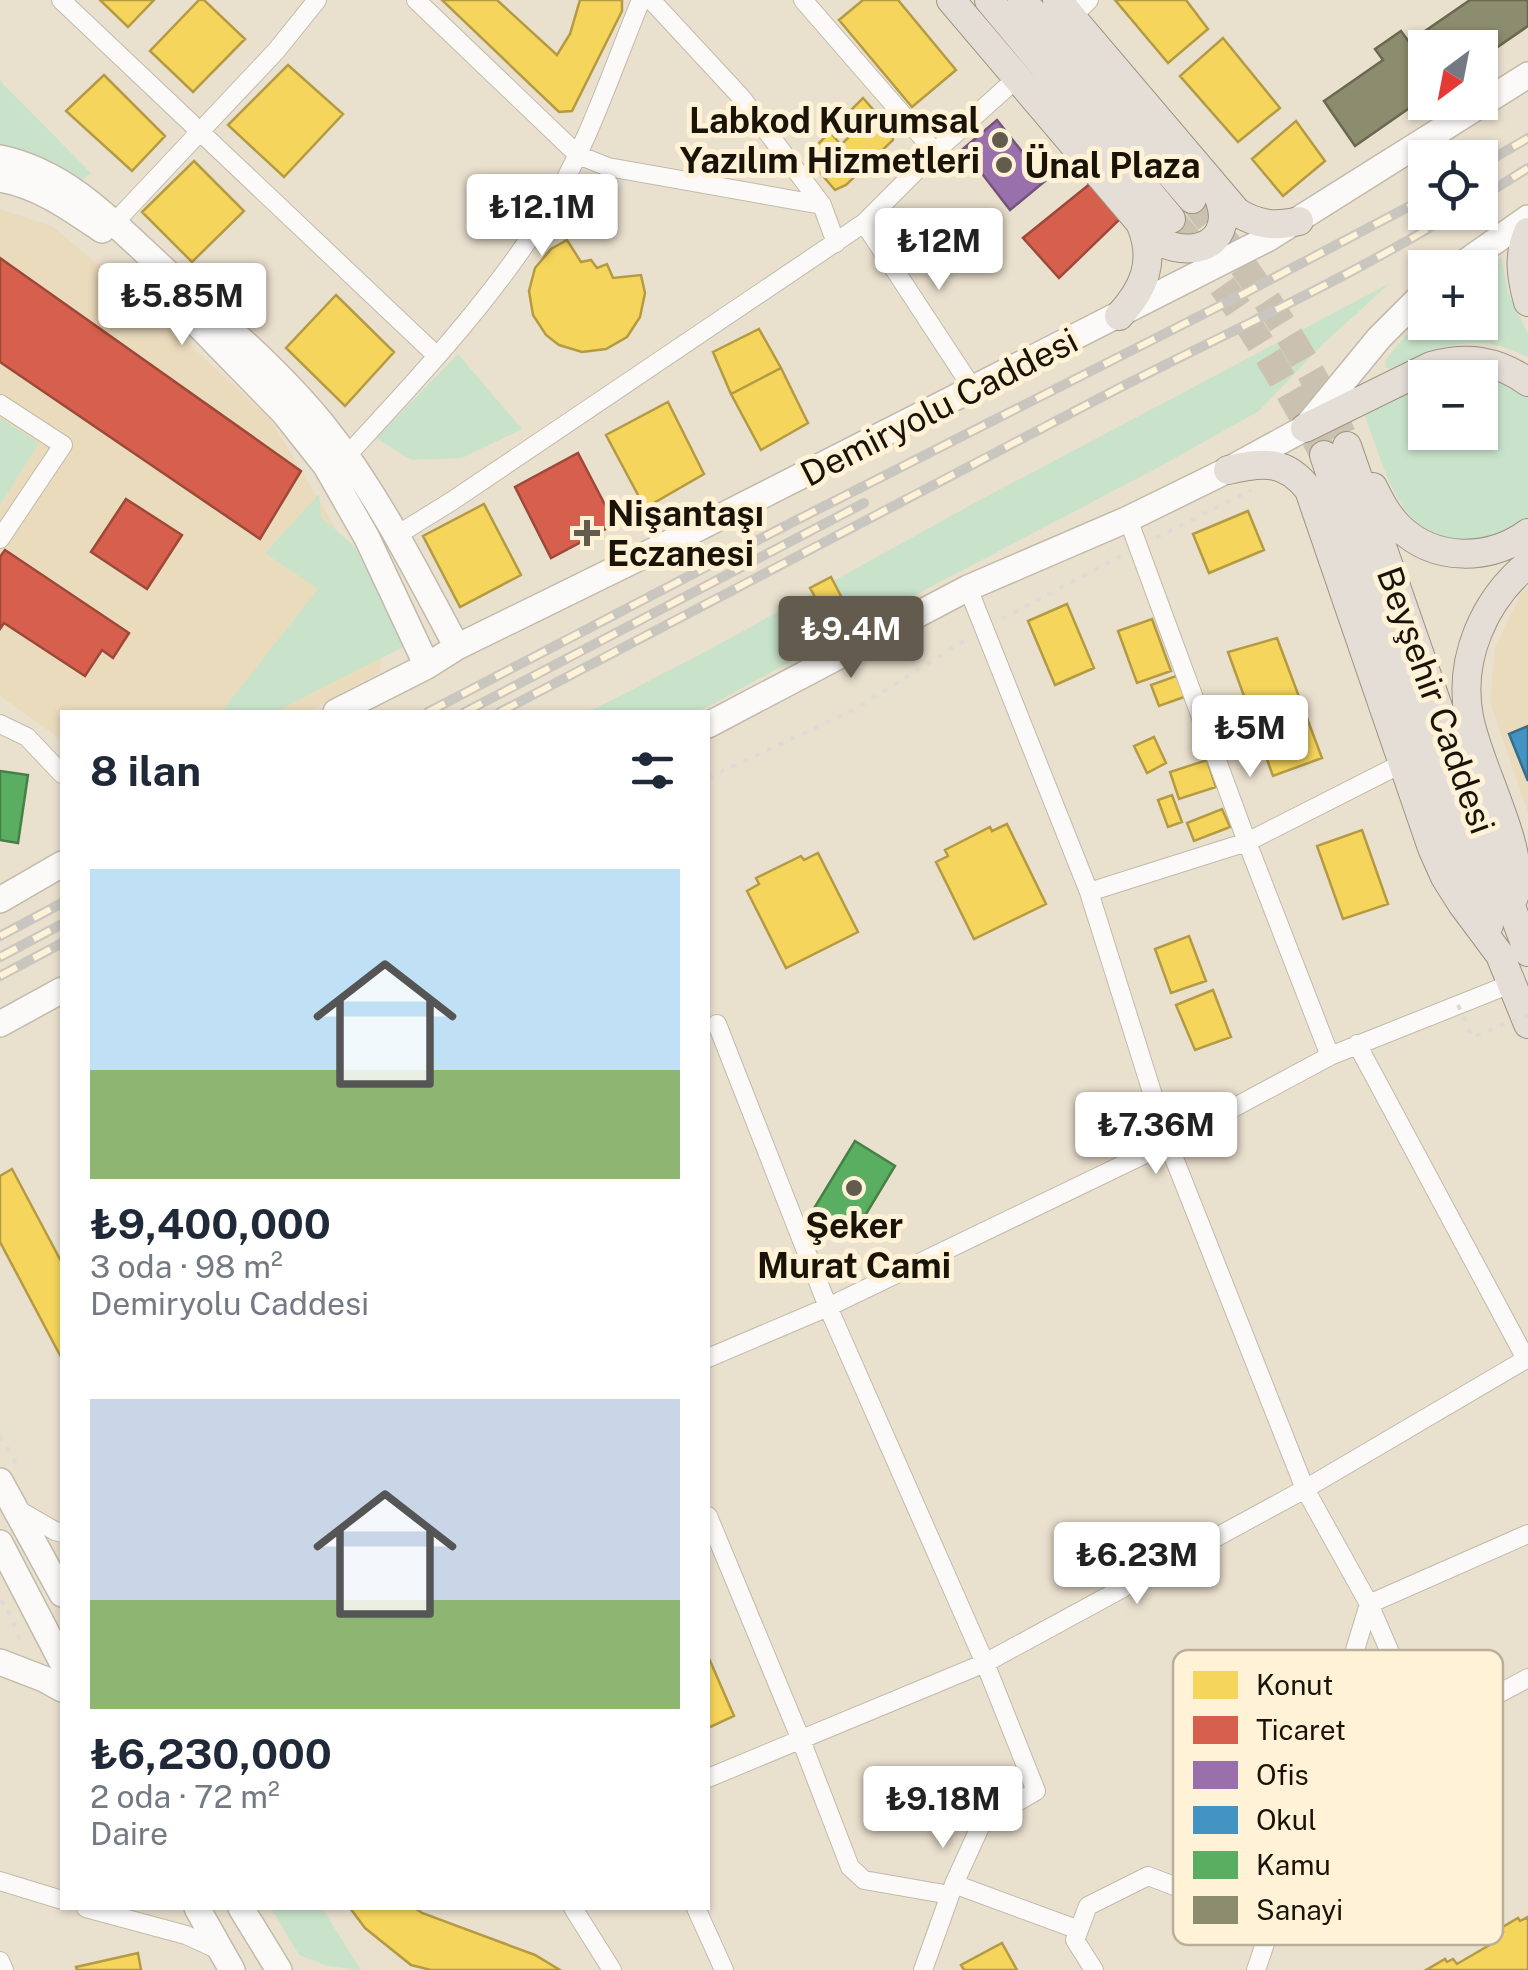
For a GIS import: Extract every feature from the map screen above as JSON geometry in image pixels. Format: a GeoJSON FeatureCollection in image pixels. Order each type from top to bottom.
{"type":"FeatureCollection","features":[{"type":"Feature","properties":{"kind":"main road"},"geometry":{"type":"LineString","coordinates":[[951,0],[1142,225],[1163,245],[1186,250],[1203,246],[1218,234],[1222,206],[1203,192],[1022,0]]}},
{"type":"Feature","properties":{"kind":"main road"},"geometry":{"type":"LineString","coordinates":[[989,0],[1171,219]]}},
{"type":"Feature","properties":{"kind":"main road"},"geometry":{"type":"LineString","coordinates":[[1072,6],[1203,192],[1254,221],[1273,225],[1299,221]]}},
{"type":"Feature","properties":{"kind":"main road","name":"Demiryolu Caddesi"},"geometry":{"type":"LineString","coordinates":[[340,710],[1299,221],[1528,75]]}},
{"type":"Feature","properties":{"kind":"main road"},"geometry":{"type":"LineString","coordinates":[[0,158],[56,180],[115,222],[320,422],[427,666]]}},
{"type":"Feature","properties":{"kind":"main road"},"geometry":{"type":"LineString","coordinates":[[0,179],[50,196],[106,232],[338,465],[397,535],[457,647]]}},
{"type":"Feature","properties":{"kind":"main road"},"geometry":{"type":"LineString","coordinates":[[1483,250],[1528,218]]}},
{"type":"Feature","properties":{"kind":"main road"},"geometry":{"type":"LineString","coordinates":[[1119,316],[1137,295],[1146,274],[1148,247],[1142,225]]}},
{"type":"Feature","properties":{"kind":"main road"},"geometry":{"type":"LineString","coordinates":[[1528,232],[1520,264],[1528,302]]}},
{"type":"Feature","properties":{"kind":"main road"},"geometry":{"type":"LineString","coordinates":[[1306,428],[1379,338],[1408,309]]}},
{"type":"Feature","properties":{"kind":"main road"},"geometry":{"type":"LineString","coordinates":[[710,724],[968,588],[1128,519],[1431,366],[1473,360],[1514,372],[1528,382]]}},
{"type":"Feature","properties":{"kind":"main road"},"geometry":{"type":"LineString","coordinates":[[1336,451],[1363,469],[1385,510],[1399,526],[1435,549],[1476,554],[1516,542],[1528,532]]}},
{"type":"Feature","properties":{"kind":"main road","name":"Beyşehir Caddesi"},"geometry":{"type":"LineString","coordinates":[[1336,451],[1511,908],[1514,953]]}},
{"type":"Feature","properties":{"kind":"main road","name":"Beyşehir Caddesi"},"geometry":{"type":"LineString","coordinates":[[1336,451],[1424,752],[1514,953]]}},
{"type":"Feature","properties":{"kind":"main road"},"geometry":{"type":"LineString","coordinates":[[1228,470],[1276,465],[1302,480],[1309,490],[1432,848],[1462,904],[1514,953],[1513,984],[1528,1024]]}},
{"type":"Feature","properties":{"kind":"main road"},"geometry":{"type":"LineString","coordinates":[[1511,908],[1516,889],[1511,844],[1470,720],[1467,672],[1484,619],[1504,586],[1528,564]]}},
{"type":"Feature","properties":{"kind":"main road"},"geometry":{"type":"LineString","coordinates":[[0,900],[60,865]]}},
{"type":"Feature","properties":{"kind":"main road"},"geometry":{"type":"LineString","coordinates":[[0,1024],[60,998]]}},
{"type":"Feature","properties":{"kind":"main road"},"geometry":{"type":"LineString","coordinates":[[0,1481],[60,1590]]}},
{"type":"Feature","properties":{"kind":"main road"},"geometry":{"type":"LineString","coordinates":[[1,1550],[60,1658]]}},
{"type":"Feature","properties":{"kind":"main road"},"geometry":{"type":"LineString","coordinates":[[0,1662],[60,1688]]}},
{"type":"Feature","properties":{"kind":"main road"},"geometry":{"type":"LineString","coordinates":[[198,1910],[227,1960]]}},
{"type":"Feature","properties":{"kind":"main road"},"geometry":{"type":"LineString","coordinates":[[242,1910],[279,1970]]}},
{"type":"Feature","properties":{"kind":"street"},"geometry":{"type":"LineString","coordinates":[[61,0],[437,356]]}},
{"type":"Feature","properties":{"kind":"street"},"geometry":{"type":"LineString","coordinates":[[115,222],[276,52],[317,0]]}},
{"type":"Feature","properties":{"kind":"street"},"geometry":{"type":"LineString","coordinates":[[416,0],[578,155],[608,167],[822,204]]}},
{"type":"Feature","properties":{"kind":"street"},"geometry":{"type":"LineString","coordinates":[[338,465],[472,315],[538,224],[578,155],[641,0]]}},
{"type":"Feature","properties":{"kind":"street"},"geometry":{"type":"LineString","coordinates":[[651,0],[741,97],[822,204],[836,244]]}},
{"type":"Feature","properties":{"kind":"street"},"geometry":{"type":"LineString","coordinates":[[803,0],[935,152]]}},
{"type":"Feature","properties":{"kind":"street"},"geometry":{"type":"LineString","coordinates":[[397,535],[836,244],[864,223],[935,152],[1018,78]]}},
{"type":"Feature","properties":{"kind":"street"},"geometry":{"type":"LineString","coordinates":[[864,223],[973,389]]}},
{"type":"Feature","properties":{"kind":"street"},"geometry":{"type":"LineString","coordinates":[[0,404],[63,445],[0,539]]}},
{"type":"Feature","properties":{"kind":"street"},"geometry":{"type":"LineString","coordinates":[[1128,519],[1330,1056]]}},
{"type":"Feature","properties":{"kind":"street"},"geometry":{"type":"LineString","coordinates":[[968,588],[1089,892],[1168,1143],[1304,1489],[1369,1604],[1389,1650]]}},
{"type":"Feature","properties":{"kind":"street"},"geometry":{"type":"LineString","coordinates":[[0,724],[27,737],[60,772]]}},
{"type":"Feature","properties":{"kind":"street"},"geometry":{"type":"LineString","coordinates":[[1089,892],[1248,842],[1401,764]]}},
{"type":"Feature","properties":{"kind":"street"},"geometry":{"type":"LineString","coordinates":[[710,1357],[828,1307],[1168,1143],[1330,1056],[1513,984]]}},
{"type":"Feature","properties":{"kind":"street"},"geometry":{"type":"LineString","coordinates":[[718,1024],[828,1307],[985,1663],[1036,1791],[988,1818],[980,1827],[922,1970]]}},
{"type":"Feature","properties":{"kind":"street"},"geometry":{"type":"LineString","coordinates":[[710,1777],[985,1663],[1304,1489],[1527,1358],[1357,1044]]}},
{"type":"Feature","properties":{"kind":"street"},"geometry":{"type":"LineString","coordinates":[[15,1508],[60,1532]]}},
{"type":"Feature","properties":{"kind":"street"},"geometry":{"type":"LineString","coordinates":[[710,1521],[802,1740],[850,1868],[864,1880],[952,1890],[1079,1930]]}},
{"type":"Feature","properties":{"kind":"street"},"geometry":{"type":"LineString","coordinates":[[1355,1650],[1369,1604],[1528,1534]]}},
{"type":"Feature","properties":{"kind":"street"},"geometry":{"type":"LineString","coordinates":[[1503,1691],[1528,1678]]}},
{"type":"Feature","properties":{"kind":"street"},"geometry":{"type":"LineString","coordinates":[[1094,1970],[1075,1940],[1088,1906],[1148,1876],[1173,1886]]}},
{"type":"Feature","properties":{"kind":"street"},"geometry":{"type":"LineString","coordinates":[[0,1881],[60,1899]]}},
{"type":"Feature","properties":{"kind":"street"},"geometry":{"type":"LineString","coordinates":[[93,1910],[186,1935],[227,1960]]}},
{"type":"Feature","properties":{"kind":"street"},"geometry":{"type":"LineString","coordinates":[[575,1910],[612,1970]]}},
{"type":"Feature","properties":{"kind":"street"},"geometry":{"type":"LineString","coordinates":[[697,1910],[724,1970]]}},
{"type":"Feature","properties":{"kind":"street"},"geometry":{"type":"LineString","coordinates":[[1256,1970],[1265,1945]]}},
{"type":"Feature","properties":{"kind":"street"},"geometry":{"type":"LineString","coordinates":[[0,1961],[4,1970]]}},
{"type":"Feature","properties":{"kind":"path"},"geometry":{"type":"LineString","coordinates":[[1458,1005],[1472,1036],[1528,1015]]}},
{"type":"Feature","properties":{"kind":"shaded area"},"geometry":{"type":"Polygon","coordinates":[[[0,209],[52,226],[149,307],[270,419],[387,613],[380,672],[312,710],[60,710],[60,739],[0,696],[0,209]]]}},
{"type":"Feature","properties":{"kind":"shaded area"},"geometry":{"type":"Polygon","coordinates":[[[1528,587],[1528,813],[1490,702],[1495,648],[1521,593],[1528,587]]]}},
{"type":"Feature","properties":{"kind":"green space"},"geometry":{"type":"Polygon","coordinates":[[[0,78],[91,173],[79,182],[0,153],[0,78]]]}},
{"type":"Feature","properties":{"kind":"green space"},"geometry":{"type":"Polygon","coordinates":[[[1501,257],[1508,292],[1528,334],[1528,358],[1492,344],[1458,344],[1390,369],[1385,367],[1386,359],[1408,334],[1408,340],[1498,340],[1501,257]]]}},
{"type":"Feature","properties":{"kind":"green space"},"geometry":{"type":"Polygon","coordinates":[[[1390,283],[1322,345],[1259,411],[1159,467],[702,710],[593,710],[1390,283]]]}},
{"type":"Feature","properties":{"kind":"green space"},"geometry":{"type":"Polygon","coordinates":[[[458,354],[522,429],[462,458],[411,460],[376,438],[458,354]]]}},
{"type":"Feature","properties":{"kind":"green space"},"geometry":{"type":"Polygon","coordinates":[[[1498,372],[1528,390],[1528,523],[1485,542],[1457,543],[1434,536],[1416,523],[1402,505],[1364,414],[1408,389],[1408,450],[1498,450],[1498,372]]]}},
{"type":"Feature","properties":{"kind":"green space"},"geometry":{"type":"Polygon","coordinates":[[[0,418],[39,443],[0,505],[0,418]]]}},
{"type":"Feature","properties":{"kind":"green space"},"geometry":{"type":"Polygon","coordinates":[[[319,494],[321,517],[354,546],[407,645],[279,710],[223,710],[318,589],[265,553],[319,494]]]}},
{"type":"Feature","properties":{"kind":"green space"},"geometry":{"type":"Polygon","coordinates":[[[272,1910],[323,1910],[361,1970],[328,1966],[299,1955],[272,1910]]]}},
{"type":"Feature","properties":{"kind":"building: Konut"},"geometry":{"type":"Polygon","coordinates":[[[100,0],[154,0],[128,27],[100,0]]]}},
{"type":"Feature","properties":{"kind":"building: Konut"},"geometry":{"type":"Polygon","coordinates":[[[199,0],[204,0],[245,39],[193,92],[150,51],[199,0]]]}},
{"type":"Feature","properties":{"kind":"building: Konut"},"geometry":{"type":"Polygon","coordinates":[[[442,0],[497,0],[557,55],[570,34],[580,0],[622,0],[622,11],[572,111],[559,112],[442,0]]]}},
{"type":"Feature","properties":{"kind":"building: Konut"},"geometry":{"type":"Polygon","coordinates":[[[863,0],[898,0],[956,70],[912,107],[839,20],[863,0]]]}},
{"type":"Feature","properties":{"kind":"building: Konut"},"geometry":{"type":"Polygon","coordinates":[[[1115,0],[1186,0],[1208,29],[1168,63],[1115,0]]]}},
{"type":"Feature","properties":{"kind":"building: Konut"},"geometry":{"type":"Polygon","coordinates":[[[1223,38],[1280,108],[1238,142],[1180,76],[1223,38]]]}},
{"type":"Feature","properties":{"kind":"building: Konut"},"geometry":{"type":"Polygon","coordinates":[[[288,65],[343,114],[284,177],[228,125],[288,65]]]}},
{"type":"Feature","properties":{"kind":"building: Konut"},"geometry":{"type":"Polygon","coordinates":[[[104,75],[165,136],[132,171],[66,111],[104,75]]]}},
{"type":"Feature","properties":{"kind":"building: Konut"},"geometry":{"type":"Polygon","coordinates":[[[863,98],[893,132],[893,140],[846,185],[835,190],[806,156],[830,132],[841,145],[854,132],[842,119],[863,98]]]}},
{"type":"Feature","properties":{"kind":"building: Konut"},"geometry":{"type":"Polygon","coordinates":[[[1296,121],[1325,161],[1283,196],[1252,159],[1296,121]]]}},
{"type":"Feature","properties":{"kind":"building: Konut"},"geometry":{"type":"Polygon","coordinates":[[[194,161],[244,211],[192,262],[142,212],[194,161]]]}},
{"type":"Feature","properties":{"kind":"building: Konut"},"geometry":{"type":"Polygon","coordinates":[[[567,240],[581,262],[591,260],[597,268],[607,264],[613,278],[641,275],[645,293],[640,317],[627,337],[606,349],[582,352],[559,345],[546,335],[533,315],[529,291],[535,268],[551,249],[567,240]]]}},
{"type":"Feature","properties":{"kind":"building: Konut"},"geometry":{"type":"Polygon","coordinates":[[[336,295],[394,352],[345,406],[286,348],[336,295]]]}},
{"type":"Feature","properties":{"kind":"building: Konut"},"geometry":{"type":"Polygon","coordinates":[[[759,329],[781,368],[731,394],[713,352],[759,329]]]}},
{"type":"Feature","properties":{"kind":"building: Konut"},"geometry":{"type":"Polygon","coordinates":[[[781,368],[808,423],[761,450],[731,394],[781,368]]]}},
{"type":"Feature","properties":{"kind":"building: Konut"},"geometry":{"type":"Polygon","coordinates":[[[668,402],[704,474],[645,508],[606,435],[668,402]]]}},
{"type":"Feature","properties":{"kind":"building: Konut"},"geometry":{"type":"Polygon","coordinates":[[[484,504],[521,575],[460,607],[423,536],[484,504]]]}},
{"type":"Feature","properties":{"kind":"building: Konut"},"geometry":{"type":"Polygon","coordinates":[[[1248,511],[1264,550],[1209,573],[1193,534],[1248,511]]]}},
{"type":"Feature","properties":{"kind":"building: Konut"},"geometry":{"type":"Polygon","coordinates":[[[831,577],[843,600],[823,611],[810,588],[831,577]]]}},
{"type":"Feature","properties":{"kind":"building: Konut"},"geometry":{"type":"Polygon","coordinates":[[[1067,604],[1094,668],[1055,685],[1028,621],[1067,604]]]}},
{"type":"Feature","properties":{"kind":"building: Konut"},"geometry":{"type":"Polygon","coordinates":[[[1152,619],[1171,671],[1137,683],[1118,631],[1152,619]]]}},
{"type":"Feature","properties":{"kind":"building: Konut"},"geometry":{"type":"Polygon","coordinates":[[[1277,638],[1322,758],[1273,776],[1228,652],[1277,638]]]}},
{"type":"Feature","properties":{"kind":"building: Konut"},"geometry":{"type":"Polygon","coordinates":[[[1179,675],[1187,696],[1159,706],[1151,685],[1179,675]]]}},
{"type":"Feature","properties":{"kind":"building: Konut"},"geometry":{"type":"Polygon","coordinates":[[[1154,737],[1166,763],[1147,773],[1134,746],[1154,737]]]}},
{"type":"Feature","properties":{"kind":"building: Konut"},"geometry":{"type":"Polygon","coordinates":[[[1207,760],[1216,787],[1179,799],[1170,772],[1207,760]]]}},
{"type":"Feature","properties":{"kind":"building: Konut"},"geometry":{"type":"Polygon","coordinates":[[[1172,795],[1182,822],[1168,827],[1158,800],[1172,795]]]}},
{"type":"Feature","properties":{"kind":"building: Konut"},"geometry":{"type":"Polygon","coordinates":[[[1222,809],[1230,827],[1194,841],[1187,823],[1222,809]]]}},
{"type":"Feature","properties":{"kind":"building: Konut"},"geometry":{"type":"Polygon","coordinates":[[[1007,824],[1046,904],[974,939],[936,862],[948,856],[945,850],[990,827],[992,831],[1007,824]]]}},
{"type":"Feature","properties":{"kind":"building: Konut"},"geometry":{"type":"Polygon","coordinates":[[[1362,830],[1388,904],[1343,919],[1317,846],[1362,830]]]}},
{"type":"Feature","properties":{"kind":"building: Konut"},"geometry":{"type":"Polygon","coordinates":[[[818,853],[858,932],[786,968],[747,891],[759,884],[756,878],[801,856],[804,860],[818,853]]]}},
{"type":"Feature","properties":{"kind":"building: Konut"},"geometry":{"type":"Polygon","coordinates":[[[1189,936],[1206,981],[1171,993],[1155,949],[1189,936]]]}},
{"type":"Feature","properties":{"kind":"building: Konut"},"geometry":{"type":"Polygon","coordinates":[[[1213,990],[1231,1037],[1195,1050],[1176,1005],[1213,990]]]}},
{"type":"Feature","properties":{"kind":"building: Konut"},"geometry":{"type":"Polygon","coordinates":[[[12,1169],[60,1259],[60,1355],[0,1242],[0,1176],[12,1169]]]}},
{"type":"Feature","properties":{"kind":"building: Konut"},"geometry":{"type":"Polygon","coordinates":[[[710,1661],[734,1716],[710,1727],[710,1661]]]}},
{"type":"Feature","properties":{"kind":"building: Konut"},"geometry":{"type":"Polygon","coordinates":[[[352,1910],[418,1910],[535,1955],[560,1970],[431,1970],[411,1965],[365,1928],[352,1910]]]}},
{"type":"Feature","properties":{"kind":"building: Konut"},"geometry":{"type":"Polygon","coordinates":[[[1528,1917],[1528,1970],[1426,1970],[1445,1959],[1453,1959],[1457,1964],[1489,1945],[1503,1945],[1503,1927],[1518,1918],[1520,1921],[1528,1917]]]}},
{"type":"Feature","properties":{"kind":"building: Konut"},"geometry":{"type":"Polygon","coordinates":[[[1002,1943],[1017,1970],[964,1970],[961,1965],[1002,1943]]]}},
{"type":"Feature","properties":{"kind":"building: Konut"},"geometry":{"type":"Polygon","coordinates":[[[138,1953],[141,1970],[76,1967],[138,1953]]]}},
{"type":"Feature","properties":{"kind":"building: Ticaret"},"geometry":{"type":"Polygon","coordinates":[[[1091,183],[1121,218],[1059,278],[1023,238],[1091,183]]]}},
{"type":"Feature","properties":{"kind":"building: Ticaret"},"geometry":{"type":"Polygon","coordinates":[[[0,258],[301,471],[260,539],[0,362],[0,258]]]}},
{"type":"Feature","properties":{"kind":"building: Ticaret"},"geometry":{"type":"Polygon","coordinates":[[[578,453],[615,524],[551,558],[515,487],[578,453]]]}},
{"type":"Feature","properties":{"kind":"building: Ticaret"},"geometry":{"type":"Polygon","coordinates":[[[126,499],[182,535],[147,589],[91,552],[126,499]]]}},
{"type":"Feature","properties":{"kind":"building: Ticaret"},"geometry":{"type":"Polygon","coordinates":[[[5,550],[129,633],[113,658],[102,650],[85,676],[4,623],[0,629],[0,557],[5,550]]]}},
{"type":"Feature","properties":{"kind":"building: Ofis","name":"Ünal Plaza"},"geometry":{"type":"Polygon","coordinates":[[[997,120],[1045,181],[1010,210],[963,149],[997,120]]]}},
{"type":"Feature","properties":{"kind":"building: Okul"},"geometry":{"type":"Polygon","coordinates":[[[1528,726],[1528,781],[1509,734],[1528,726]]]}},
{"type":"Feature","properties":{"kind":"building: Kamu"},"geometry":{"type":"Polygon","coordinates":[[[0,771],[28,775],[18,843],[0,840],[0,771]]]}},
{"type":"Feature","properties":{"kind":"building: Kamu","name":"Şeker Murat Cami"},"geometry":{"type":"Polygon","coordinates":[[[855,1141],[895,1166],[854,1234],[813,1210],[855,1141]]]}},
{"type":"Feature","properties":{"kind":"building: Sanayi"},"geometry":{"type":"Polygon","coordinates":[[[1470,0],[1528,0],[1528,26],[1498,47],[1498,30],[1426,30],[1470,0]]]}},
{"type":"Feature","properties":{"kind":"building: Sanayi"},"geometry":{"type":"Polygon","coordinates":[[[1401,31],[1408,41],[1408,109],[1355,146],[1324,101],[1383,60],[1375,49],[1401,31]]]}},
{"type":"Feature","properties":{"kind":"tunnel"},"geometry":{"type":"LineString","coordinates":[[1192,199],[1278,317],[1347,446]]}},
{"type":"Feature","properties":{"kind":"tunnel"},"geometry":{"type":"LineString","coordinates":[[1171,219],[1254,333],[1324,455]]}},
{"type":"Feature","properties":{"kind":"railway"},"geometry":{"type":"LineString","coordinates":[[1498,156],[1528,138]]}},
{"type":"Feature","properties":{"kind":"railway"},"geometry":{"type":"LineString","coordinates":[[1498,187],[1528,168]]}},
{"type":"Feature","properties":{"kind":"railway"},"geometry":{"type":"LineString","coordinates":[[432,710],[1408,207]]}},
{"type":"Feature","properties":{"kind":"railway"},"geometry":{"type":"LineString","coordinates":[[504,710],[1425,230]]}},
{"type":"Feature","properties":{"kind":"railway"},"geometry":{"type":"LineString","coordinates":[[469,710],[864,503]]}},
{"type":"Feature","properties":{"kind":"railway"},"geometry":{"type":"LineString","coordinates":[[0,936],[60,904]]}},
{"type":"Feature","properties":{"kind":"railway"},"geometry":{"type":"LineString","coordinates":[[0,957],[60,925]]}},
{"type":"Feature","properties":{"kind":"railway"},"geometry":{"type":"LineString","coordinates":[[0,976],[60,944]]}},
{"type":"Feature","properties":{"kind":"place","name":"Labkod Kurumsal Yazılım Hizmetleri"},"geometry":{"type":"Point","coordinates":[1000,140]}},
{"type":"Feature","properties":{"kind":"place","name":"Ünal Plaza"},"geometry":{"type":"Point","coordinates":[1004,165]}},
{"type":"Feature","properties":{"kind":"place","name":"Nişantaşı Eczanesi"},"geometry":{"type":"Point","coordinates":[587,533]}},
{"type":"Feature","properties":{"kind":"place","name":"Şeker Murat Cami"},"geometry":{"type":"Point","coordinates":[854,1188]}}]}
